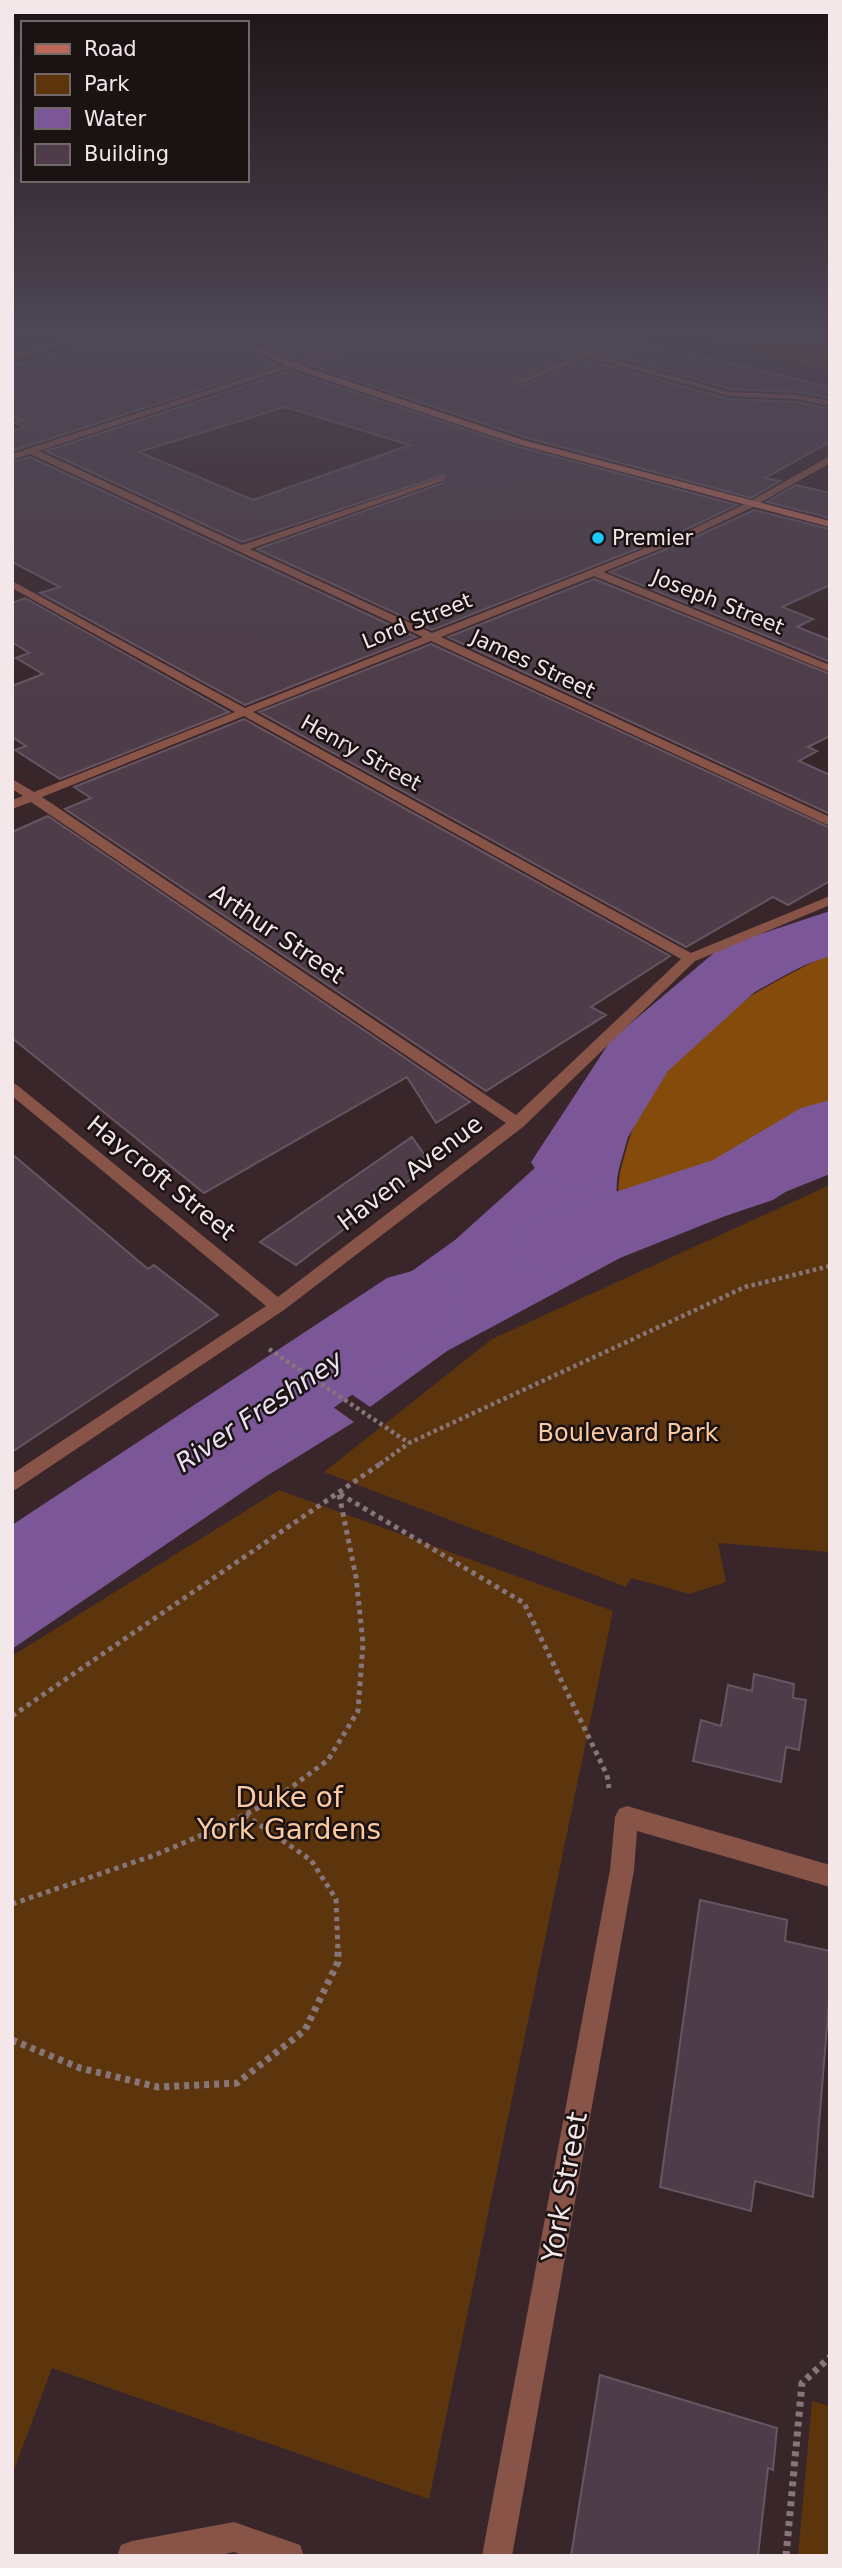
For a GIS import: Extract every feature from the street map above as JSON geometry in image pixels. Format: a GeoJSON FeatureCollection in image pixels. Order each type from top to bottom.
{"type":"FeatureCollection","features":[{"type":"Feature","properties":{"kind":"street","name":"James Street"},"geometry":{"type":"LineString","coordinates":[[42,456],[830,822]]}},
{"type":"Feature","properties":{"kind":"street"},"geometry":{"type":"LineString","coordinates":[[571,456],[830,524]]}},
{"type":"Feature","properties":{"kind":"street","name":"Lord Street"},"geometry":{"type":"LineString","coordinates":[[12,804],[689,534],[750,505],[830,459]]}},
{"type":"Feature","properties":{"kind":"street"},"geometry":{"type":"LineString","coordinates":[[243,548],[439,479]]}},
{"type":"Feature","properties":{"kind":"street","name":"Joseph Street"},"geometry":{"type":"LineString","coordinates":[[591,571],[830,669]]}},
{"type":"Feature","properties":{"kind":"street","name":"Henry Street"},"geometry":{"type":"LineString","coordinates":[[12,584],[690,958]]}},
{"type":"Feature","properties":{"kind":"street","name":"Arthur Street"},"geometry":{"type":"LineString","coordinates":[[12,783],[517,1123]]}},
{"type":"Feature","properties":{"kind":"street","name":"Haven Avenue"},"geometry":{"type":"LineString","coordinates":[[12,1484],[278,1306],[517,1123],[690,958],[830,900]]}},
{"type":"Feature","properties":{"kind":"street","name":"Haycroft Street"},"geometry":{"type":"LineString","coordinates":[[12,1088],[278,1306]]}},
{"type":"Feature","properties":{"kind":"street"},"geometry":{"type":"LineString","coordinates":[[619,1810],[830,1875]]}},
{"type":"Feature","properties":{"kind":"street","name":"York Street"},"geometry":{"type":"LineString","coordinates":[[497,2556],[622,1870],[619,1810]]}},
{"type":"Feature","properties":{"kind":"street"},"geometry":{"type":"LineString","coordinates":[[132,2556],[234,2537],[289,2556]]}},
{"type":"Feature","properties":{"kind":"path"},"geometry":{"type":"LineString","coordinates":[[12,1716],[339,1494],[409,1443],[745,1287],[830,1266]]}},
{"type":"Feature","properties":{"kind":"path"},"geometry":{"type":"LineString","coordinates":[[273,1353],[409,1443]]}},
{"type":"Feature","properties":{"kind":"path"},"geometry":{"type":"LineString","coordinates":[[339,1494],[524,1603],[607,1775],[619,1810]]}},
{"type":"Feature","properties":{"kind":"path"},"geometry":{"type":"LineString","coordinates":[[12,1904],[155,1855],[244,1815],[274,1800],[328,1760],[358,1711],[363,1643],[356,1577],[339,1494]]}},
{"type":"Feature","properties":{"kind":"path"},"geometry":{"type":"LineString","coordinates":[[12,2040],[80,2068],[158,2087],[237,2083],[305,2030],[338,1962],[336,1899],[311,1860],[244,1815]]}},
{"type":"Feature","properties":{"kind":"path"},"geometry":{"type":"LineString","coordinates":[[786,2556],[802,2383],[830,2357]]}},
{"type":"Feature","properties":{"kind":"green space","name":"Boulevard Park"},"geometry":{"type":"Polygon","coordinates":[[[830,1185],[830,1552],[718,1543],[726,1582],[690,1594],[631,1578],[626,1587],[324,1472],[492,1339],[830,1185]]]}},
{"type":"Feature","properties":{"kind":"green space","name":"Duke of York Gardens"},"geometry":{"type":"Polygon","coordinates":[[[279,1490],[613,1611],[429,2499],[52,2368],[12,2475],[12,1656],[279,1490]]]}},
{"type":"Feature","properties":{"kind":"green space"},"geometry":{"type":"Polygon","coordinates":[[[812,2401],[830,2406],[830,2556],[798,2556],[812,2401]]]}},
{"type":"Feature","properties":{"kind":"shaded area"},"geometry":{"type":"Polygon","coordinates":[[[830,954],[830,1124],[742,1179],[668,1204],[620,1211],[619,1176],[631,1132],[645,1100],[669,1061],[702,1030],[744,1000],[830,954]]]}},
{"type":"Feature","properties":{"kind":"water"},"geometry":{"type":"Polygon","coordinates":[[[830,930],[830,953],[765,986],[734,1006],[705,1027],[679,1051],[657,1078],[639,1109],[626,1144],[619,1170],[617,1193],[620,1212],[670,1204],[743,1180],[830,1126],[830,1174],[620,1258],[447,1351],[370,1407],[295,1355],[455,1240],[547,1157],[638,1057],[746,962],[830,930]]]}},
{"type":"Feature","properties":{"kind":"water"},"geometry":{"type":"Polygon","coordinates":[[[280,1369],[354,1422],[265,1477],[12,1649],[12,1552],[280,1369]]]}},
{"type":"Feature","properties":{"kind":"building"},"geometry":{"type":"Polygon","coordinates":[[[56,456],[148,456],[253,500],[379,456],[553,456],[737,505],[685,530],[432,630],[257,549],[443,483],[444,475],[242,542],[56,456]]]}},
{"type":"Feature","properties":{"kind":"building"},"geometry":{"type":"Polygon","coordinates":[[[594,456],[805,456],[765,478],[780,481],[751,498],[594,456]]]}},
{"type":"Feature","properties":{"kind":"building"},"geometry":{"type":"Polygon","coordinates":[[[30,457],[416,637],[245,705],[40,593],[60,587],[12,562],[12,462],[30,457]]]}},
{"type":"Feature","properties":{"kind":"building"},"geometry":{"type":"Polygon","coordinates":[[[796,485],[830,493],[830,518],[767,502],[796,485]]]}},
{"type":"Feature","properties":{"kind":"building"},"geometry":{"type":"Polygon","coordinates":[[[754,510],[830,529],[830,585],[782,607],[813,619],[797,627],[830,640],[830,662],[610,572],[754,510]]]}},
{"type":"Feature","properties":{"kind":"building"},"geometry":{"type":"Polygon","coordinates":[[[594,579],[830,674],[830,736],[808,747],[817,751],[799,761],[830,775],[830,814],[448,637],[594,579]]]}},
{"type":"Feature","properties":{"kind":"building"},"geometry":{"type":"Polygon","coordinates":[[[25,598],[229,712],[60,779],[15,750],[26,746],[12,737],[12,686],[43,674],[16,658],[29,653],[12,642],[12,603],[25,598]]]}},
{"type":"Feature","properties":{"kind":"building"},"geometry":{"type":"Polygon","coordinates":[[[431,644],[830,828],[830,881],[788,905],[773,897],[686,947],[259,712],[431,644]]]}},
{"type":"Feature","properties":{"kind":"building"},"geometry":{"type":"Polygon","coordinates":[[[244,719],[670,956],[591,1007],[606,1015],[486,1091],[65,809],[91,798],[74,787],[244,719]]]}},
{"type":"Feature","properties":{"kind":"building"},"geometry":{"type":"Polygon","coordinates":[[[48,816],[470,1102],[436,1123],[407,1077],[204,1193],[12,1038],[12,832],[48,816]]]}},
{"type":"Feature","properties":{"kind":"building"},"geometry":{"type":"Polygon","coordinates":[[[412,1137],[431,1164],[296,1265],[260,1242],[412,1137]]]}},
{"type":"Feature","properties":{"kind":"building"},"geometry":{"type":"Polygon","coordinates":[[[12,1154],[148,1269],[154,1265],[218,1315],[12,1452],[12,1154]]]}},
{"type":"Feature","properties":{"kind":"building"},"geometry":{"type":"Polygon","coordinates":[[[754,1674],[794,1684],[793,1698],[806,1700],[799,1750],[786,1747],[781,1782],[693,1761],[701,1720],[721,1726],[728,1685],[752,1691],[754,1674]]]}},
{"type":"Feature","properties":{"kind":"building"},"geometry":{"type":"Polygon","coordinates":[[[700,1900],[787,1920],[785,1941],[830,1951],[830,1990],[813,2197],[755,2181],[751,2211],[660,2187],[700,1900]]]}},
{"type":"Feature","properties":{"kind":"building"},"geometry":{"type":"Polygon","coordinates":[[[600,2375],[777,2428],[773,2470],[768,2468],[758,2556],[571,2556],[600,2375]]]}},
{"type":"Feature","properties":{"kind":"waterway","name":"River Freshney"},"geometry":{"type":"LineString","coordinates":[[572,1162],[638,1057],[746,962],[830,932]]}},
{"type":"Feature","properties":{"kind":"waterway","name":"River Freshney"},"geometry":{"type":"LineString","coordinates":[[555,1243],[743,1180],[830,1126]]}},
{"type":"Feature","properties":{"kind":"waterway","name":"River Freshney"},"geometry":{"type":"LineString","coordinates":[[12,1580],[419,1301]]}},
{"type":"Feature","properties":{"kind":"place","name":"Premier"},"geometry":{"type":"Point","coordinates":[598,538]}}]}
